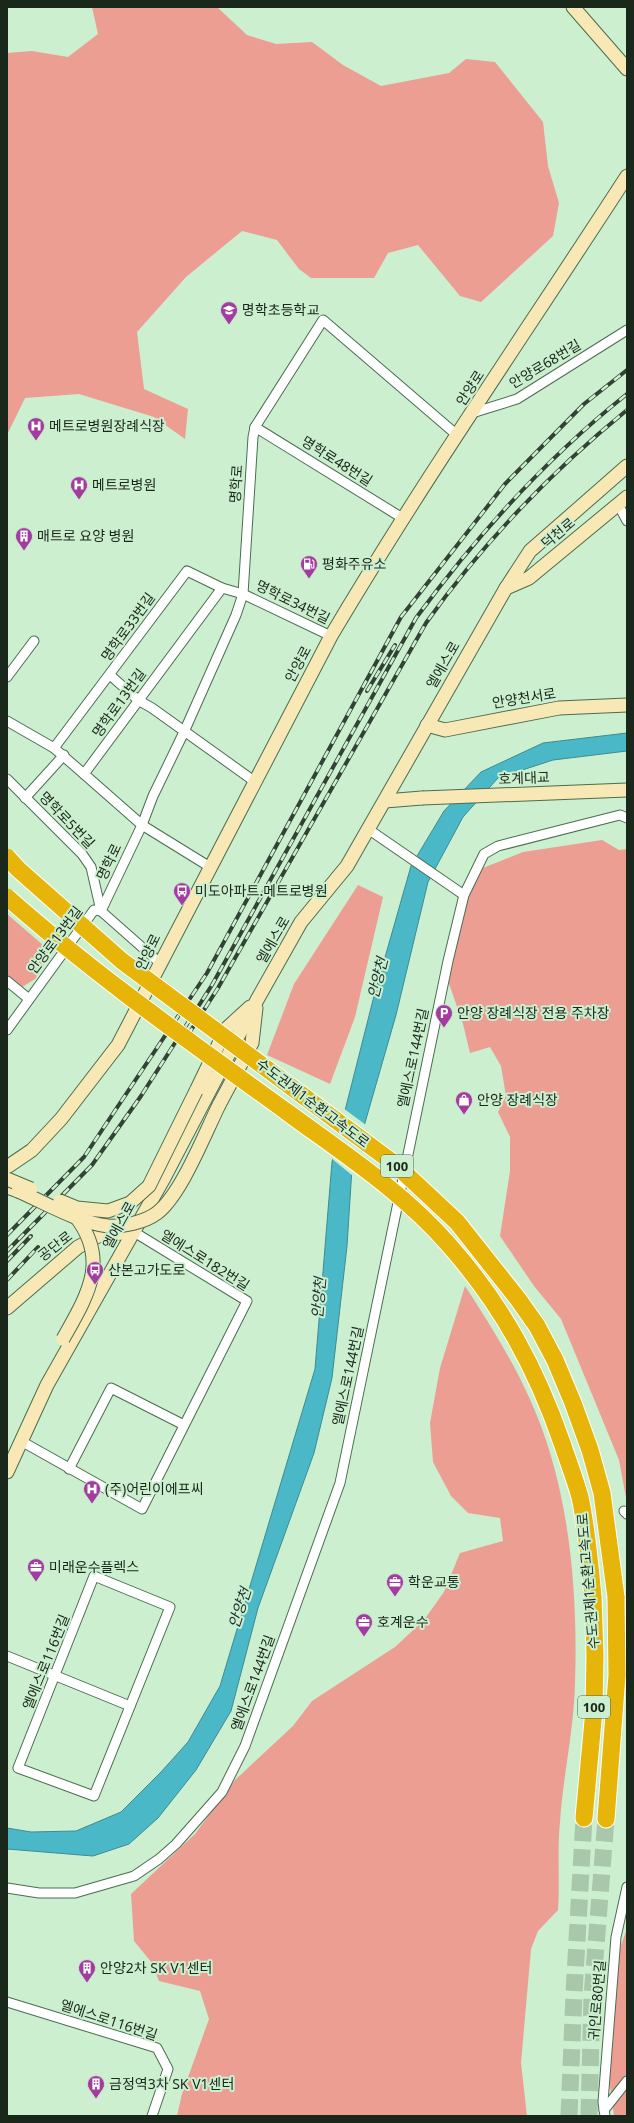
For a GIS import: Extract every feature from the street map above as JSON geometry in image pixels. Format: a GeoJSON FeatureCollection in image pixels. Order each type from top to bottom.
{"type":"FeatureCollection","features":[{"type":"Feature","properties":{"kind":"highway","name":"수도권제1순환고속도로"},"geometry":{"type":"LineString","coordinates":[[7,857],[18,869],[122,961],[396,1165],[462,1228],[518,1298],[537,1326],[555,1360],[573,1403],[590,1450],[602,1494],[616,1597],[617,1675],[606,1819]]}},
{"type":"Feature","properties":{"kind":"highway","name":"수도권제1순환고속도로"},"geometry":{"type":"LineString","coordinates":[[7,897],[55,940],[127,995],[396,1192],[448,1244],[476,1278],[506,1321],[531,1365],[548,1403],[579,1496],[587,1539],[593,1597],[596,1655],[594,1710],[584,1818]]}},
{"type":"Feature","properties":{"kind":"street"},"geometry":{"type":"LineString","coordinates":[[573,7],[627,68]]}},
{"type":"Feature","properties":{"kind":"street","name":"안양로"},"geometry":{"type":"LineString","coordinates":[[7,1167],[32,1150],[61,1119],[118,1045],[254,781],[331,636],[364,581],[457,435],[621,192],[627,176]]}},
{"type":"Feature","properties":{"kind":"street","name":"명학로"},"geometry":{"type":"LineString","coordinates":[[101,911],[142,825],[153,796],[184,732],[236,615],[243,594],[253,437],[255,427],[323,320],[457,435]]}},
{"type":"Feature","properties":{"kind":"street","name":"안양로68번길"},"geometry":{"type":"LineString","coordinates":[[472,413],[517,399],[627,330]]}},
{"type":"Feature","properties":{"kind":"street","name":"명학로48번길"},"geometry":{"type":"LineString","coordinates":[[255,427],[404,519]]}},
{"type":"Feature","properties":{"kind":"street","name":"엘에스로"},"geometry":{"type":"LineString","coordinates":[[7,1472],[47,1385],[134,1232],[257,1000],[301,922],[347,866],[386,801],[427,725],[506,588],[530,551],[627,466]]}},
{"type":"Feature","properties":{"kind":"street"},"geometry":{"type":"LineString","coordinates":[[622,501],[627,521]]}},
{"type":"Feature","properties":{"kind":"street","name":"덕천로"},"geometry":{"type":"LineString","coordinates":[[506,588],[529,578],[622,501]]}},
{"type":"Feature","properties":{"kind":"street","name":"명학로33번길"},"geometry":{"type":"LineString","coordinates":[[54,748],[187,571],[222,588],[243,594]]}},
{"type":"Feature","properties":{"kind":"street","name":"명학로13번길"},"geometry":{"type":"LineString","coordinates":[[84,774],[222,588]]}},
{"type":"Feature","properties":{"kind":"street","name":"명학로34번길"},"geometry":{"type":"LineString","coordinates":[[243,594],[331,636]]}},
{"type":"Feature","properties":{"kind":"street"},"geometry":{"type":"LineString","coordinates":[[7,677],[34,641]]}},
{"type":"Feature","properties":{"kind":"street"},"geometry":{"type":"LineString","coordinates":[[110,675],[138,700],[152,708],[254,781]]}},
{"type":"Feature","properties":{"kind":"street","name":"안양천서로"},"geometry":{"type":"LineString","coordinates":[[427,725],[445,730],[559,708],[627,705]]}},
{"type":"Feature","properties":{"kind":"street"},"geometry":{"type":"LineString","coordinates":[[7,721],[64,755],[142,825],[210,867]]}},
{"type":"Feature","properties":{"kind":"street"},"geometry":{"type":"LineString","coordinates":[[26,798],[64,755]]}},
{"type":"Feature","properties":{"kind":"street","name":"명학로5번길"},"geometry":{"type":"LineString","coordinates":[[7,779],[82,854],[91,867],[101,911]]}},
{"type":"Feature","properties":{"kind":"street","name":"호계대교"},"geometry":{"type":"LineString","coordinates":[[386,801],[422,798],[627,790]]}},
{"type":"Feature","properties":{"kind":"street","name":"엘에스로144번길"},"geometry":{"type":"LineString","coordinates":[[7,1888],[39,1893],[75,1893],[134,1876],[159,1859],[176,1844],[222,1792],[245,1746],[340,1483],[461,893],[484,854],[498,846],[620,815],[627,818]]}},
{"type":"Feature","properties":{"kind":"street"},"geometry":{"type":"LineString","coordinates":[[368,829],[399,852],[461,893]]}},
{"type":"Feature","properties":{"kind":"street","name":"안양로13번길"},"geometry":{"type":"LineString","coordinates":[[7,1030],[94,910],[101,911],[161,964]]}},
{"type":"Feature","properties":{"kind":"street"},"geometry":{"type":"LineString","coordinates":[[7,981],[29,999]]}},
{"type":"Feature","properties":{"kind":"street"},"geometry":{"type":"LineString","coordinates":[[7,1179],[77,1208],[108,1211],[130,1203],[149,1186],[226,1028],[257,1000]]}},
{"type":"Feature","properties":{"kind":"street"},"geometry":{"type":"LineString","coordinates":[[7,1187],[76,1217],[109,1226],[132,1224],[157,1213],[175,1194],[219,1105],[252,1043],[257,1000]]}},
{"type":"Feature","properties":{"kind":"street"},"geometry":{"type":"LineString","coordinates":[[47,1385],[63,1339],[90,1286],[94,1266],[90,1240],[86,1230],[76,1217]]}},
{"type":"Feature","properties":{"kind":"street","name":"공단로"},"geometry":{"type":"LineString","coordinates":[[7,1308],[78,1247],[100,1235],[134,1232]]}},
{"type":"Feature","properties":{"kind":"street","name":"엘에스로182번길"},"geometry":{"type":"LineString","coordinates":[[21,1441],[142,1509],[247,1302],[134,1232]]}},
{"type":"Feature","properties":{"kind":"street"},"geometry":{"type":"LineString","coordinates":[[69,1469],[111,1388],[184,1426]]}},
{"type":"Feature","properties":{"kind":"street","name":"엘에스로116번길"},"geometry":{"type":"LineString","coordinates":[[94,1576],[170,1607],[130,1706],[94,1796],[18,1768],[94,1576]]}},
{"type":"Feature","properties":{"kind":"street"},"geometry":{"type":"LineString","coordinates":[[7,1656],[130,1706]]}},
{"type":"Feature","properties":{"kind":"street","name":"귀인로80번길"},"geometry":{"type":"LineString","coordinates":[[604,2113],[606,2061],[616,1937],[627,1887]]}},
{"type":"Feature","properties":{"kind":"street","name":"엘에스로116번길"},"geometry":{"type":"LineString","coordinates":[[7,2002],[157,2048],[168,2069],[152,2116]]}},
{"type":"Feature","properties":{"kind":"street"},"geometry":{"type":"LineString","coordinates":[[604,2113],[627,2081]]}},
{"type":"Feature","properties":{"kind":"shaded area"},"geometry":{"type":"Polygon","coordinates":[[[92,7],[217,7],[247,35],[276,44],[312,42],[343,65],[381,86],[449,73],[466,59],[495,62],[543,122],[548,166],[559,203],[553,236],[481,302],[460,296],[418,245],[388,253],[374,278],[311,278],[299,269],[277,240],[242,231],[186,277],[137,332],[144,389],[188,409],[185,439],[154,417],[79,394],[25,398],[7,435],[7,53],[32,51],[68,57],[98,34],[92,7]]]}},
{"type":"Feature","properties":{"kind":"shaded area"},"geometry":{"type":"Polygon","coordinates":[[[602,840],[619,850],[627,849],[627,1503],[619,1460],[561,1319],[534,1286],[500,1236],[510,1171],[510,1137],[498,1112],[506,1096],[501,1066],[490,1047],[470,1053],[463,1024],[445,972],[470,873],[523,852],[602,840]]]}},
{"type":"Feature","properties":{"kind":"shaded area"},"geometry":{"type":"Polygon","coordinates":[[[358,885],[383,897],[355,1017],[330,1084],[267,1055],[294,984],[358,885]]]}},
{"type":"Feature","properties":{"kind":"shaded area"},"geometry":{"type":"Polygon","coordinates":[[[7,914],[51,952],[35,979],[22,987],[7,975],[7,914]]]}},
{"type":"Feature","properties":{"kind":"shaded area"},"geometry":{"type":"Polygon","coordinates":[[[465,1286],[512,1363],[535,1411],[547,1443],[564,1510],[573,1580],[576,1649],[575,1683],[573,1718],[561,1805],[558,1910],[538,1931],[531,1949],[521,2063],[527,2116],[177,2116],[182,2094],[209,2019],[200,1991],[159,1981],[152,1963],[134,1941],[131,1894],[195,1834],[235,1780],[293,1726],[312,1701],[395,1647],[424,1620],[444,1592],[460,1553],[503,1541],[500,1518],[468,1513],[451,1496],[433,1462],[430,1423],[440,1368],[465,1286]]]}},
{"type":"Feature","properties":{"kind":"shaded area"},"geometry":{"type":"Polygon","coordinates":[[[627,1929],[627,2116],[614,2116],[606,2056],[612,1990],[621,1945],[627,1929]]]}},
{"type":"Feature","properties":{"kind":"water"},"geometry":{"type":"Polygon","coordinates":[[[627,733],[627,751],[553,760],[498,778],[463,817],[428,882],[396,1015],[352,1168],[347,1246],[332,1378],[314,1453],[258,1608],[231,1711],[196,1770],[158,1818],[129,1844],[93,1856],[7,1849],[7,1828],[31,1832],[76,1831],[121,1812],[161,1772],[188,1742],[220,1686],[315,1369],[332,1162],[374,996],[411,866],[444,811],[481,772],[543,743],[627,733]]]}},
{"type":"Feature","properties":{"kind":"pier"},"geometry":{"type":"Polygon","coordinates":[[[343,1108],[366,1125],[353,1176],[331,1158],[343,1108]]]}},
{"type":"Feature","properties":{"kind":"tunnel"},"geometry":{"type":"LineString","coordinates":[[569,2116],[584,1818]]}},
{"type":"Feature","properties":{"kind":"tunnel"},"geometry":{"type":"LineString","coordinates":[[589,2116],[592,1996],[606,1819]]}},
{"type":"Feature","properties":{"kind":"railway"},"geometry":{"type":"LineString","coordinates":[[7,1235],[84,1157],[207,973],[401,617],[505,484],[584,404],[627,370]]}},
{"type":"Feature","properties":{"kind":"railway"},"geometry":{"type":"LineString","coordinates":[[7,1251],[92,1165],[141,1096],[212,985],[416,618],[488,527],[514,499],[568,445],[627,394]]}},
{"type":"Feature","properties":{"kind":"railway"},"geometry":{"type":"LineString","coordinates":[[188,1035],[218,988],[426,623],[471,565],[520,509],[545,483],[599,433],[627,410]]}},
{"type":"Feature","properties":{"kind":"railway"},"geometry":{"type":"LineString","coordinates":[[367,691],[395,645]]}},
{"type":"Feature","properties":{"kind":"railway"},"geometry":{"type":"LineString","coordinates":[[7,1261],[31,1236]]}},
{"type":"Feature","properties":{"kind":"railway"},"geometry":{"type":"LineString","coordinates":[[7,1280],[38,1247]]}},
{"type":"Feature","properties":{"kind":"place","name":"명학초등학교"},"geometry":{"type":"Point","coordinates":[229,325]}},
{"type":"Feature","properties":{"kind":"place","name":"메트로병원장례식장"},"geometry":{"type":"Point","coordinates":[36,441]}},
{"type":"Feature","properties":{"kind":"place","name":"메트로병원"},"geometry":{"type":"Point","coordinates":[79,500]}},
{"type":"Feature","properties":{"kind":"place","name":"매트로 요양 병원"},"geometry":{"type":"Point","coordinates":[24,551]}},
{"type":"Feature","properties":{"kind":"place","name":"평화주유소"},"geometry":{"type":"Point","coordinates":[309,579]}},
{"type":"Feature","properties":{"kind":"place","name":"미도아파트.메트로병원"},"geometry":{"type":"Point","coordinates":[182,906]}},
{"type":"Feature","properties":{"kind":"place","name":"안양 장례식장 전용 주차장"},"geometry":{"type":"Point","coordinates":[444,1028]}},
{"type":"Feature","properties":{"kind":"place","name":"안양 장례식장"},"geometry":{"type":"Point","coordinates":[464,1115]}},
{"type":"Feature","properties":{"kind":"place","name":"산본고가도로"},"geometry":{"type":"Point","coordinates":[95,1285]}},
{"type":"Feature","properties":{"kind":"place","name":"(주)어린이에프씨"},"geometry":{"type":"Point","coordinates":[92,1504]}},
{"type":"Feature","properties":{"kind":"place","name":"미래운수플렉스"},"geometry":{"type":"Point","coordinates":[36,1582]}},
{"type":"Feature","properties":{"kind":"place","name":"학운교통"},"geometry":{"type":"Point","coordinates":[395,1597]}},
{"type":"Feature","properties":{"kind":"place","name":"호계운수"},"geometry":{"type":"Point","coordinates":[364,1637]}},
{"type":"Feature","properties":{"kind":"place","name":"안양2차 SK V1센터"},"geometry":{"type":"Point","coordinates":[87,1983]}},
{"type":"Feature","properties":{"kind":"place","name":"금정역3차 SK V1센터"},"geometry":{"type":"Point","coordinates":[96,2099]}},
{"type":"Feature","properties":{"kind":"water label","name":"안양천"},"geometry":{"type":"Point","coordinates":[378,978]}},
{"type":"Feature","properties":{"kind":"water label","name":"안양천"},"geometry":{"type":"Point","coordinates":[319,1298]}},
{"type":"Feature","properties":{"kind":"water label","name":"안양천"},"geometry":{"type":"Point","coordinates":[240,1608]}}]}
